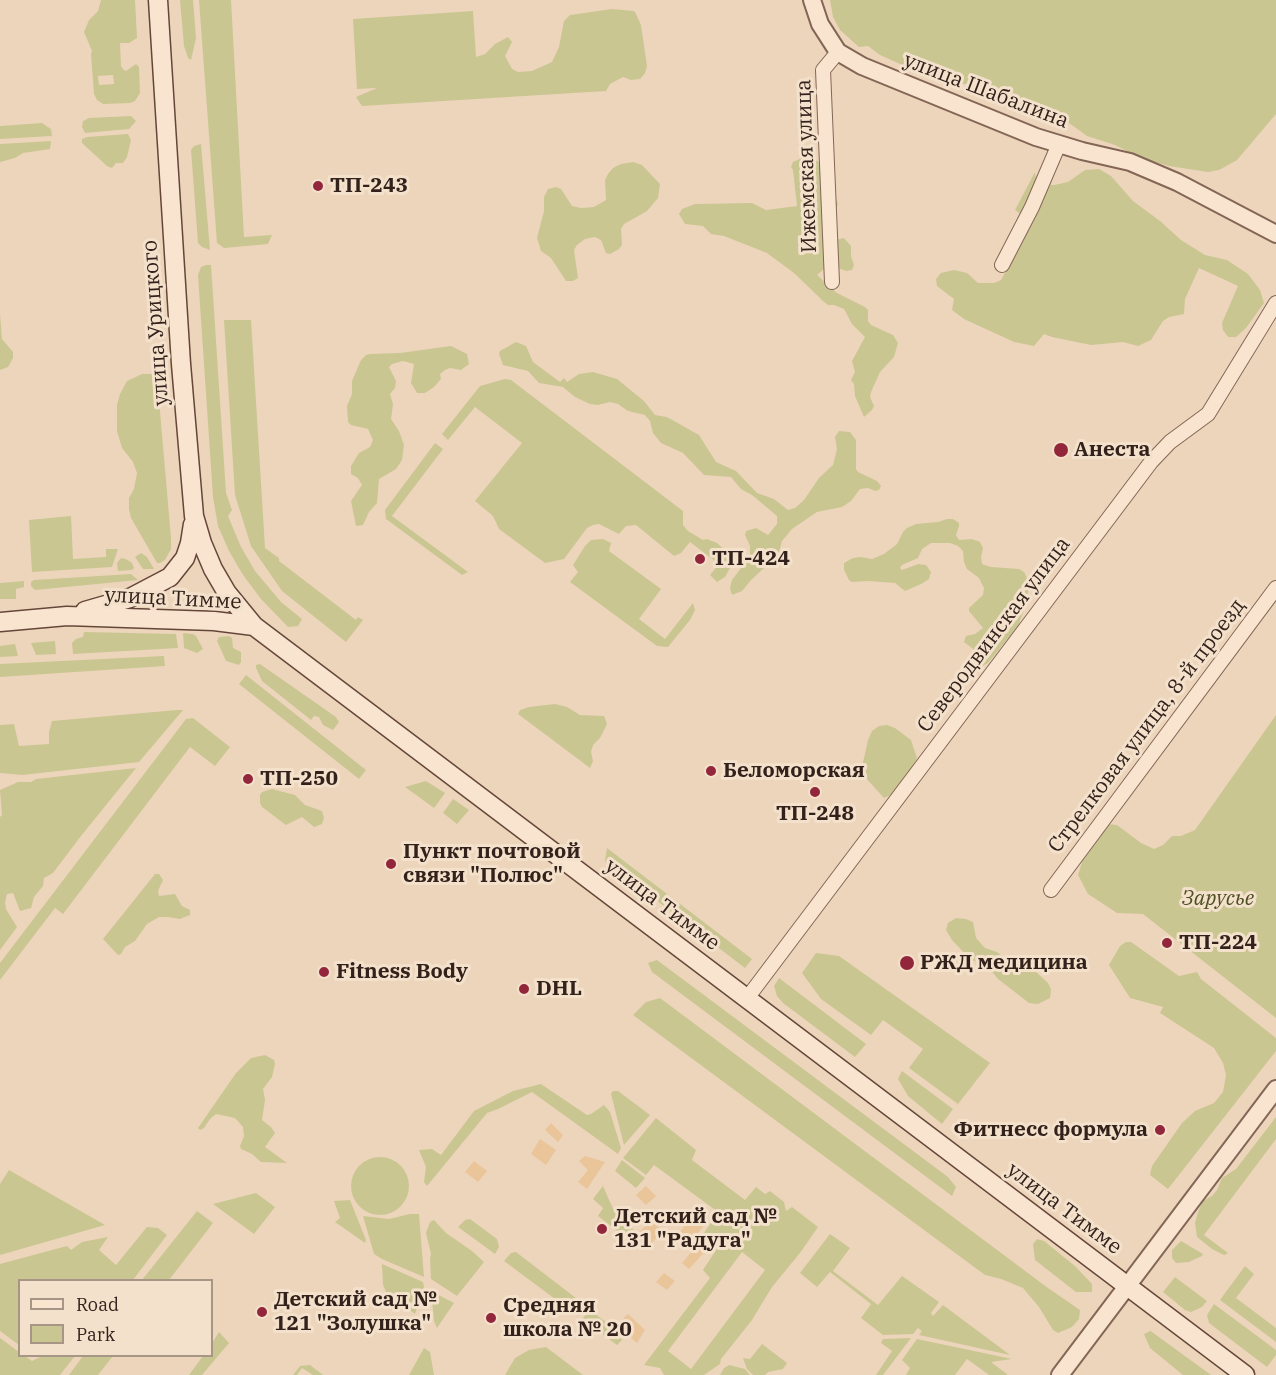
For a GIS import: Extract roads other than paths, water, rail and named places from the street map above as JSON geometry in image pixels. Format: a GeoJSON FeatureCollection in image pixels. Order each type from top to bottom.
{"type":"FeatureCollection","features":[{"type":"Feature","properties":{"kind":"main road","name":"улица Урицкого"},"geometry":{"type":"LineString","coordinates":[[159,0],[181,364],[194,516],[201,543],[216,575],[235,604],[254,626]]}},
{"type":"Feature","properties":{"kind":"main road"},"geometry":{"type":"LineString","coordinates":[[67,616],[130,598],[164,581],[177,570],[185,558],[194,516]]}},
{"type":"Feature","properties":{"kind":"main road","name":"улица Тимме"},"geometry":{"type":"LineString","coordinates":[[0,622],[67,616],[214,621],[254,626],[748,997],[1245,1375]]}},
{"type":"Feature","properties":{"kind":"street","name":"улица Шабалина"},"geometry":{"type":"LineString","coordinates":[[812,0],[819,24],[838,52],[862,66],[981,116],[1059,144],[1130,162],[1177,182],[1276,234]]}},
{"type":"Feature","properties":{"kind":"street","name":"Ижемская улица"},"geometry":{"type":"LineString","coordinates":[[832,282],[823,70],[838,52]]}},
{"type":"Feature","properties":{"kind":"street"},"geometry":{"type":"LineString","coordinates":[[1002,265],[1032,207],[1059,144]]}},
{"type":"Feature","properties":{"kind":"street","name":"Северодвинская улица"},"geometry":{"type":"LineString","coordinates":[[748,997],[1151,462],[1170,442],[1208,414],[1276,303]]}},
{"type":"Feature","properties":{"kind":"street","name":"Стрелковая улица, 8-й проезд"},"geometry":{"type":"LineString","coordinates":[[1051,890],[1276,588]]}},
{"type":"Feature","properties":{"kind":"street"},"geometry":{"type":"LineString","coordinates":[[1060,1375],[1276,1089]]}},
{"type":"Feature","properties":{"kind":"place","name":"ТП-243"},"geometry":{"type":"Point","coordinates":[318,186]}},
{"type":"Feature","properties":{"kind":"place","name":"Анеста"},"geometry":{"type":"Point","coordinates":[1061,450]}},
{"type":"Feature","properties":{"kind":"place","name":"ТП-424"},"geometry":{"type":"Point","coordinates":[700,559]}},
{"type":"Feature","properties":{"kind":"place","name":"Беломорская"},"geometry":{"type":"Point","coordinates":[711,771]}},
{"type":"Feature","properties":{"kind":"place","name":"ТП-250"},"geometry":{"type":"Point","coordinates":[248,779]}},
{"type":"Feature","properties":{"kind":"place","name":"ТП-248"},"geometry":{"type":"Point","coordinates":[815,792]}},
{"type":"Feature","properties":{"kind":"place","name":"Пункт почтовой связи \"Полюс\""},"geometry":{"type":"Point","coordinates":[391,864]}},
{"type":"Feature","properties":{"kind":"place","name":"ТП-224"},"geometry":{"type":"Point","coordinates":[1167,943]}},
{"type":"Feature","properties":{"kind":"place","name":"РЖД медицина"},"geometry":{"type":"Point","coordinates":[907,963]}},
{"type":"Feature","properties":{"kind":"place","name":"Fitness Body"},"geometry":{"type":"Point","coordinates":[324,972]}},
{"type":"Feature","properties":{"kind":"place","name":"DHL"},"geometry":{"type":"Point","coordinates":[524,989]}},
{"type":"Feature","properties":{"kind":"place","name":"Фитнесс формула"},"geometry":{"type":"Point","coordinates":[1160,1130]}},
{"type":"Feature","properties":{"kind":"place","name":"Детский сад № 131 \"Радуга\""},"geometry":{"type":"Point","coordinates":[602,1229]}},
{"type":"Feature","properties":{"kind":"place","name":"Детский сад № 121 \"Золушка\""},"geometry":{"type":"Point","coordinates":[262,1312]}},
{"type":"Feature","properties":{"kind":"place","name":"Средняя школа № 20"},"geometry":{"type":"Point","coordinates":[491,1318]}},
{"type":"Feature","properties":{"kind":"park label","name":"Зарусье"},"geometry":{"type":"Point","coordinates":[1218,899]}}]}
